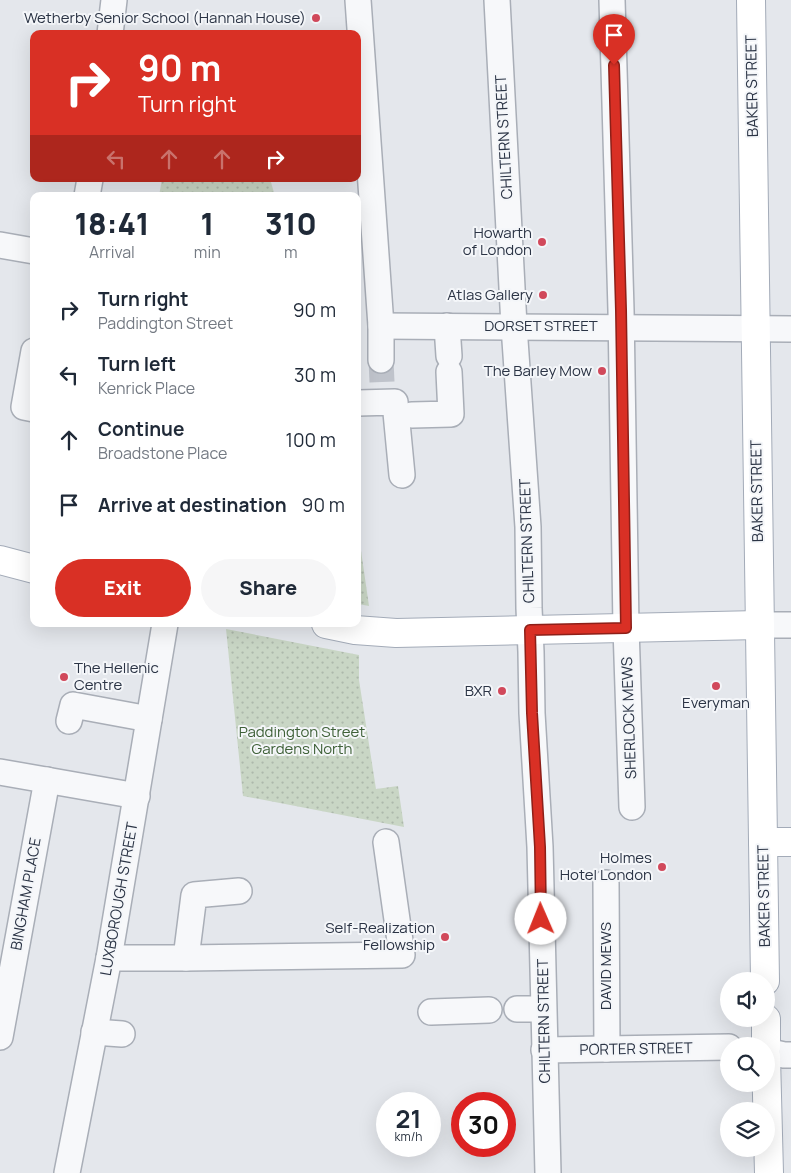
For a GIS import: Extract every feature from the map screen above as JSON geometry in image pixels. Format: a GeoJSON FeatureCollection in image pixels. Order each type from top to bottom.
{"type":"FeatureCollection","features":[{"type":"Feature","properties":{"kind":"main road","name":"BAKER STREET"},"geometry":{"type":"LineString","coordinates":[[751,0],[765,972]]}},
{"type":"Feature","properties":{"kind":"main road"},"geometry":{"type":"LineString","coordinates":[[1,562],[30,568]]}},
{"type":"Feature","properties":{"kind":"main road"},"geometry":{"type":"LineString","coordinates":[[346,627],[379,632],[759,625]]}},
{"type":"Feature","properties":{"kind":"main road"},"geometry":{"type":"LineString","coordinates":[[763,842],[791,842]]}},
{"type":"Feature","properties":{"kind":"main road"},"geometry":{"type":"LineString","coordinates":[[767,1092],[769,1173]]}},
{"type":"Feature","properties":{"kind":"street"},"geometry":{"type":"LineString","coordinates":[[358,0],[360,30]]}},
{"type":"Feature","properties":{"kind":"street","name":"CHILTERN STREET"},"geometry":{"type":"LineString","coordinates":[[497,0],[514,326],[528,527],[532,713],[540,847],[548,1173]]}},
{"type":"Feature","properties":{"kind":"street","name":"SHERLOCK MEWS"},"geometry":{"type":"LineString","coordinates":[[612,0],[621,326],[626,628],[632,807]]}},
{"type":"Feature","properties":{"kind":"street"},"geometry":{"type":"LineString","coordinates":[[361,43],[381,326],[382,382],[395,402],[402,474]]}},
{"type":"Feature","properties":{"kind":"street"},"geometry":{"type":"LineString","coordinates":[[0,245],[30,250]]}},
{"type":"Feature","properties":{"kind":"street","name":"DORSET STREET"},"geometry":{"type":"LineString","coordinates":[[381,326],[621,326],[791,329]]}},
{"type":"Feature","properties":{"kind":"street"},"geometry":{"type":"LineString","coordinates":[[412,415],[451,414],[447,326]]}},
{"type":"Feature","properties":{"kind":"street"},"geometry":{"type":"LineString","coordinates":[[26,413],[30,382]]}},
{"type":"Feature","properties":{"kind":"street"},"geometry":{"type":"LineString","coordinates":[[361,400],[382,382]]}},
{"type":"Feature","properties":{"kind":"street"},"geometry":{"type":"LineString","coordinates":[[759,625],[791,625]]}},
{"type":"Feature","properties":{"kind":"street","name":"LUXBOROUGH STREET"},"geometry":{"type":"LineString","coordinates":[[67,1173],[109,958],[164,627]]}},
{"type":"Feature","properties":{"kind":"street"},"geometry":{"type":"LineString","coordinates":[[70,721],[73,705],[149,719]]}},
{"type":"Feature","properties":{"kind":"street"},"geometry":{"type":"LineString","coordinates":[[0,772],[137,796]]}},
{"type":"Feature","properties":{"kind":"street","name":"BINGHAM PLACE"},"geometry":{"type":"LineString","coordinates":[[0,1037],[47,780]]}},
{"type":"Feature","properties":{"kind":"street"},"geometry":{"type":"LineString","coordinates":[[109,958],[402,955],[386,842]]}},
{"type":"Feature","properties":{"kind":"street","name":"DAVID MEWS"},"geometry":{"type":"LineString","coordinates":[[606,883],[607,1049]]}},
{"type":"Feature","properties":{"kind":"street"},"geometry":{"type":"LineString","coordinates":[[186,958],[194,895],[239,891]]}},
{"type":"Feature","properties":{"kind":"street"},"geometry":{"type":"LineString","coordinates":[[517,1009],[543,1009]]}},
{"type":"Feature","properties":{"kind":"street"},"geometry":{"type":"LineString","coordinates":[[431,1012],[489,1010]]}},
{"type":"Feature","properties":{"kind":"street"},"geometry":{"type":"LineString","coordinates":[[94,1032],[122,1034]]}},
{"type":"Feature","properties":{"kind":"street","name":"PORTER STREET"},"geometry":{"type":"LineString","coordinates":[[544,1050],[720,1047]]}},
{"type":"Feature","properties":{"kind":"street"},"geometry":{"type":"LineString","coordinates":[[775,1052],[791,1055]]}},
{"type":"Feature","properties":{"kind":"green space"},"geometry":{"type":"Polygon","coordinates":[[[161,182],[271,182],[274,192],[160,192],[161,182]]]}},
{"type":"Feature","properties":{"kind":"green space"},"geometry":{"type":"Polygon","coordinates":[[[361,551],[369,606],[361,605],[361,551]]]}},
{"type":"Feature","properties":{"kind":"green space","name":"Paddington Street Gardens North"},"geometry":{"type":"Polygon","coordinates":[[[226,629],[359,655],[359,680],[376,789],[398,786],[404,827],[243,796],[226,629]]]}},
{"type":"Feature","properties":{"kind":"tunnel"},"geometry":{"type":"LineString","coordinates":[[381,360],[382,382]]}},
{"type":"Feature","properties":{"kind":"place","name":"Wetherby Senior School (Hannah House)"},"geometry":{"type":"Point","coordinates":[316,18]}},
{"type":"Feature","properties":{"kind":"place","name":"Howarth of London"},"geometry":{"type":"Point","coordinates":[542,242]}},
{"type":"Feature","properties":{"kind":"place","name":"Atlas Gallery"},"geometry":{"type":"Point","coordinates":[543,295]}},
{"type":"Feature","properties":{"kind":"place","name":"The Barley Mow"},"geometry":{"type":"Point","coordinates":[602,371]}},
{"type":"Feature","properties":{"kind":"place","name":"The Hellenic Centre"},"geometry":{"type":"Point","coordinates":[64,677]}},
{"type":"Feature","properties":{"kind":"place","name":"Everyman"},"geometry":{"type":"Point","coordinates":[716,686]}},
{"type":"Feature","properties":{"kind":"place","name":"BXR"},"geometry":{"type":"Point","coordinates":[502,691]}},
{"type":"Feature","properties":{"kind":"place","name":"Holmes Hotel London"},"geometry":{"type":"Point","coordinates":[662,867]}},
{"type":"Feature","properties":{"kind":"place","name":"Self-Realization Fellowship"},"geometry":{"type":"Point","coordinates":[445,937]}},
{"type":"Feature","properties":{"kind":"route"},"geometry":{"type":"LineString","coordinates":[[541,919],[540,847],[532,713],[530,630],[626,628],[621,310],[614,65]]}}]}
